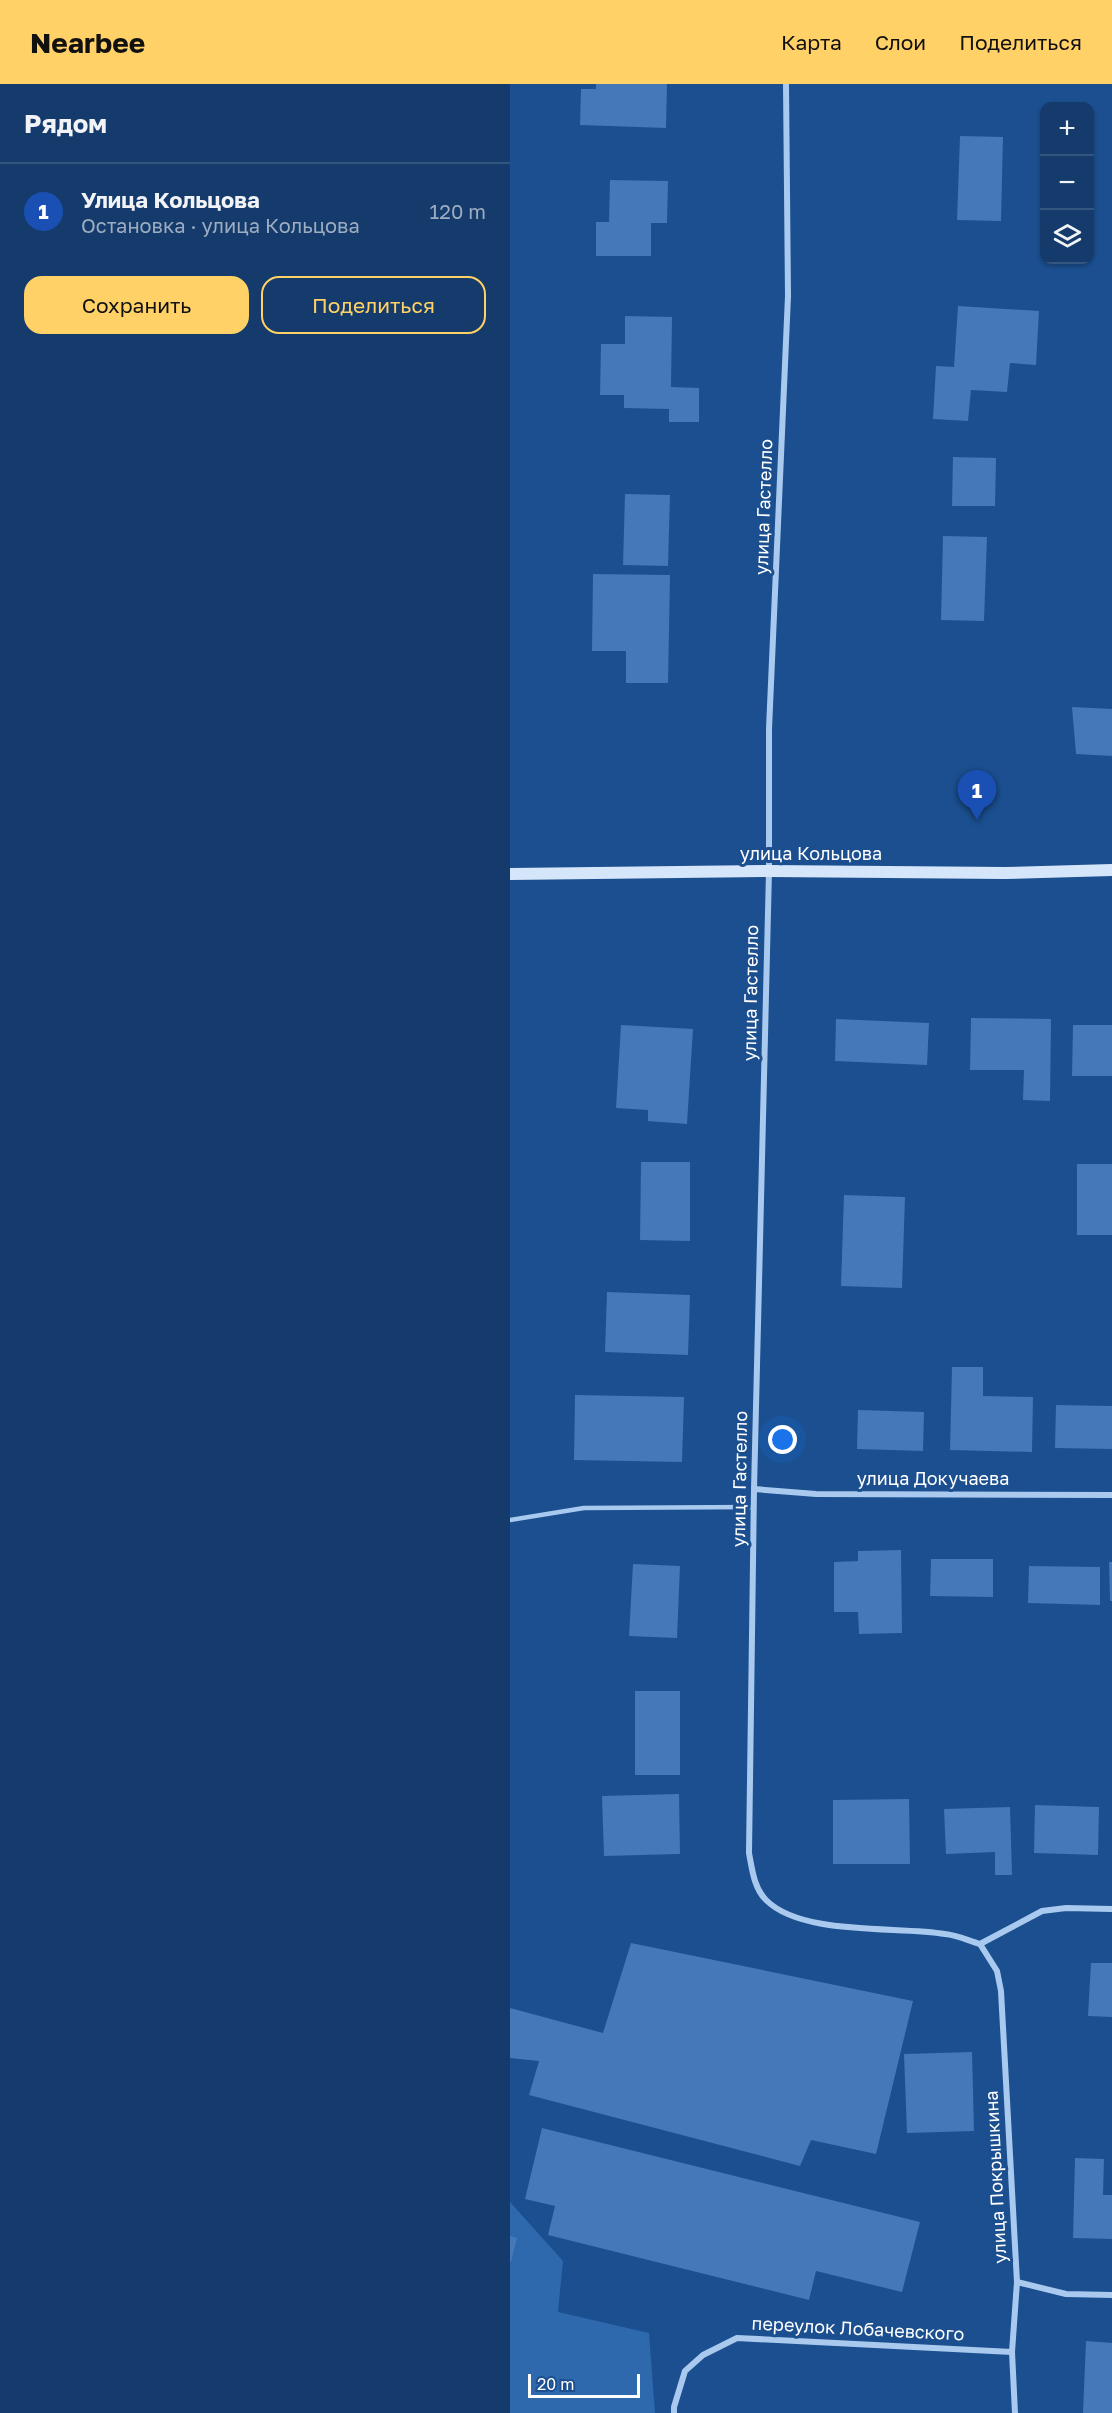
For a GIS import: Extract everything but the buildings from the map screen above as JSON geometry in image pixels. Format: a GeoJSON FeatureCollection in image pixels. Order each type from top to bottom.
{"type":"FeatureCollection","features":[{"type":"Feature","properties":{"kind":"main road","name":"улица Кольцова"},"geometry":{"type":"LineString","coordinates":[[510,874],[769,871],[1005,873],[1112,870]]}},
{"type":"Feature","properties":{"kind":"street","name":"улица Гастелло"},"geometry":{"type":"LineString","coordinates":[[786,84],[788,296],[769,729],[769,871],[754,1489],[749,1853],[754,1878],[766,1899],[790,1915],[817,1924],[946,1934],[980,1944]]}},
{"type":"Feature","properties":{"kind":"street","name":"улица Докучаева"},"geometry":{"type":"LineString","coordinates":[[754,1489],[816,1494],[1112,1495]]}},
{"type":"Feature","properties":{"kind":"street"},"geometry":{"type":"LineString","coordinates":[[980,1944],[1042,1911],[1066,1908],[1112,1908]]}},
{"type":"Feature","properties":{"kind":"street","name":"улица Покрышкина"},"geometry":{"type":"LineString","coordinates":[[980,1944],[998,1971],[1001,1991],[1017,2282],[1012,2352],[1015,2413]]}},
{"type":"Feature","properties":{"kind":"street"},"geometry":{"type":"LineString","coordinates":[[1017,2282],[1066,2294],[1112,2295]]}},
{"type":"Feature","properties":{"kind":"street","name":"переулок Лобачевского"},"geometry":{"type":"LineString","coordinates":[[674,2413],[685,2371],[703,2355],[737,2338],[1012,2352]]}},
{"type":"Feature","properties":{"kind":"lane"},"geometry":{"type":"LineString","coordinates":[[510,1520],[584,1508],[754,1507]]}},
{"type":"Feature","properties":{"kind":"shaded area"},"geometry":{"type":"Polygon","coordinates":[[[510,2202],[563,2261],[558,2312],[649,2333],[655,2413],[510,2413],[510,2202]]]}},
{"type":"Feature","properties":{"kind":"place","name":"Улица Кольцова"},"geometry":{"type":"Point","coordinates":[977,820]}}]}
